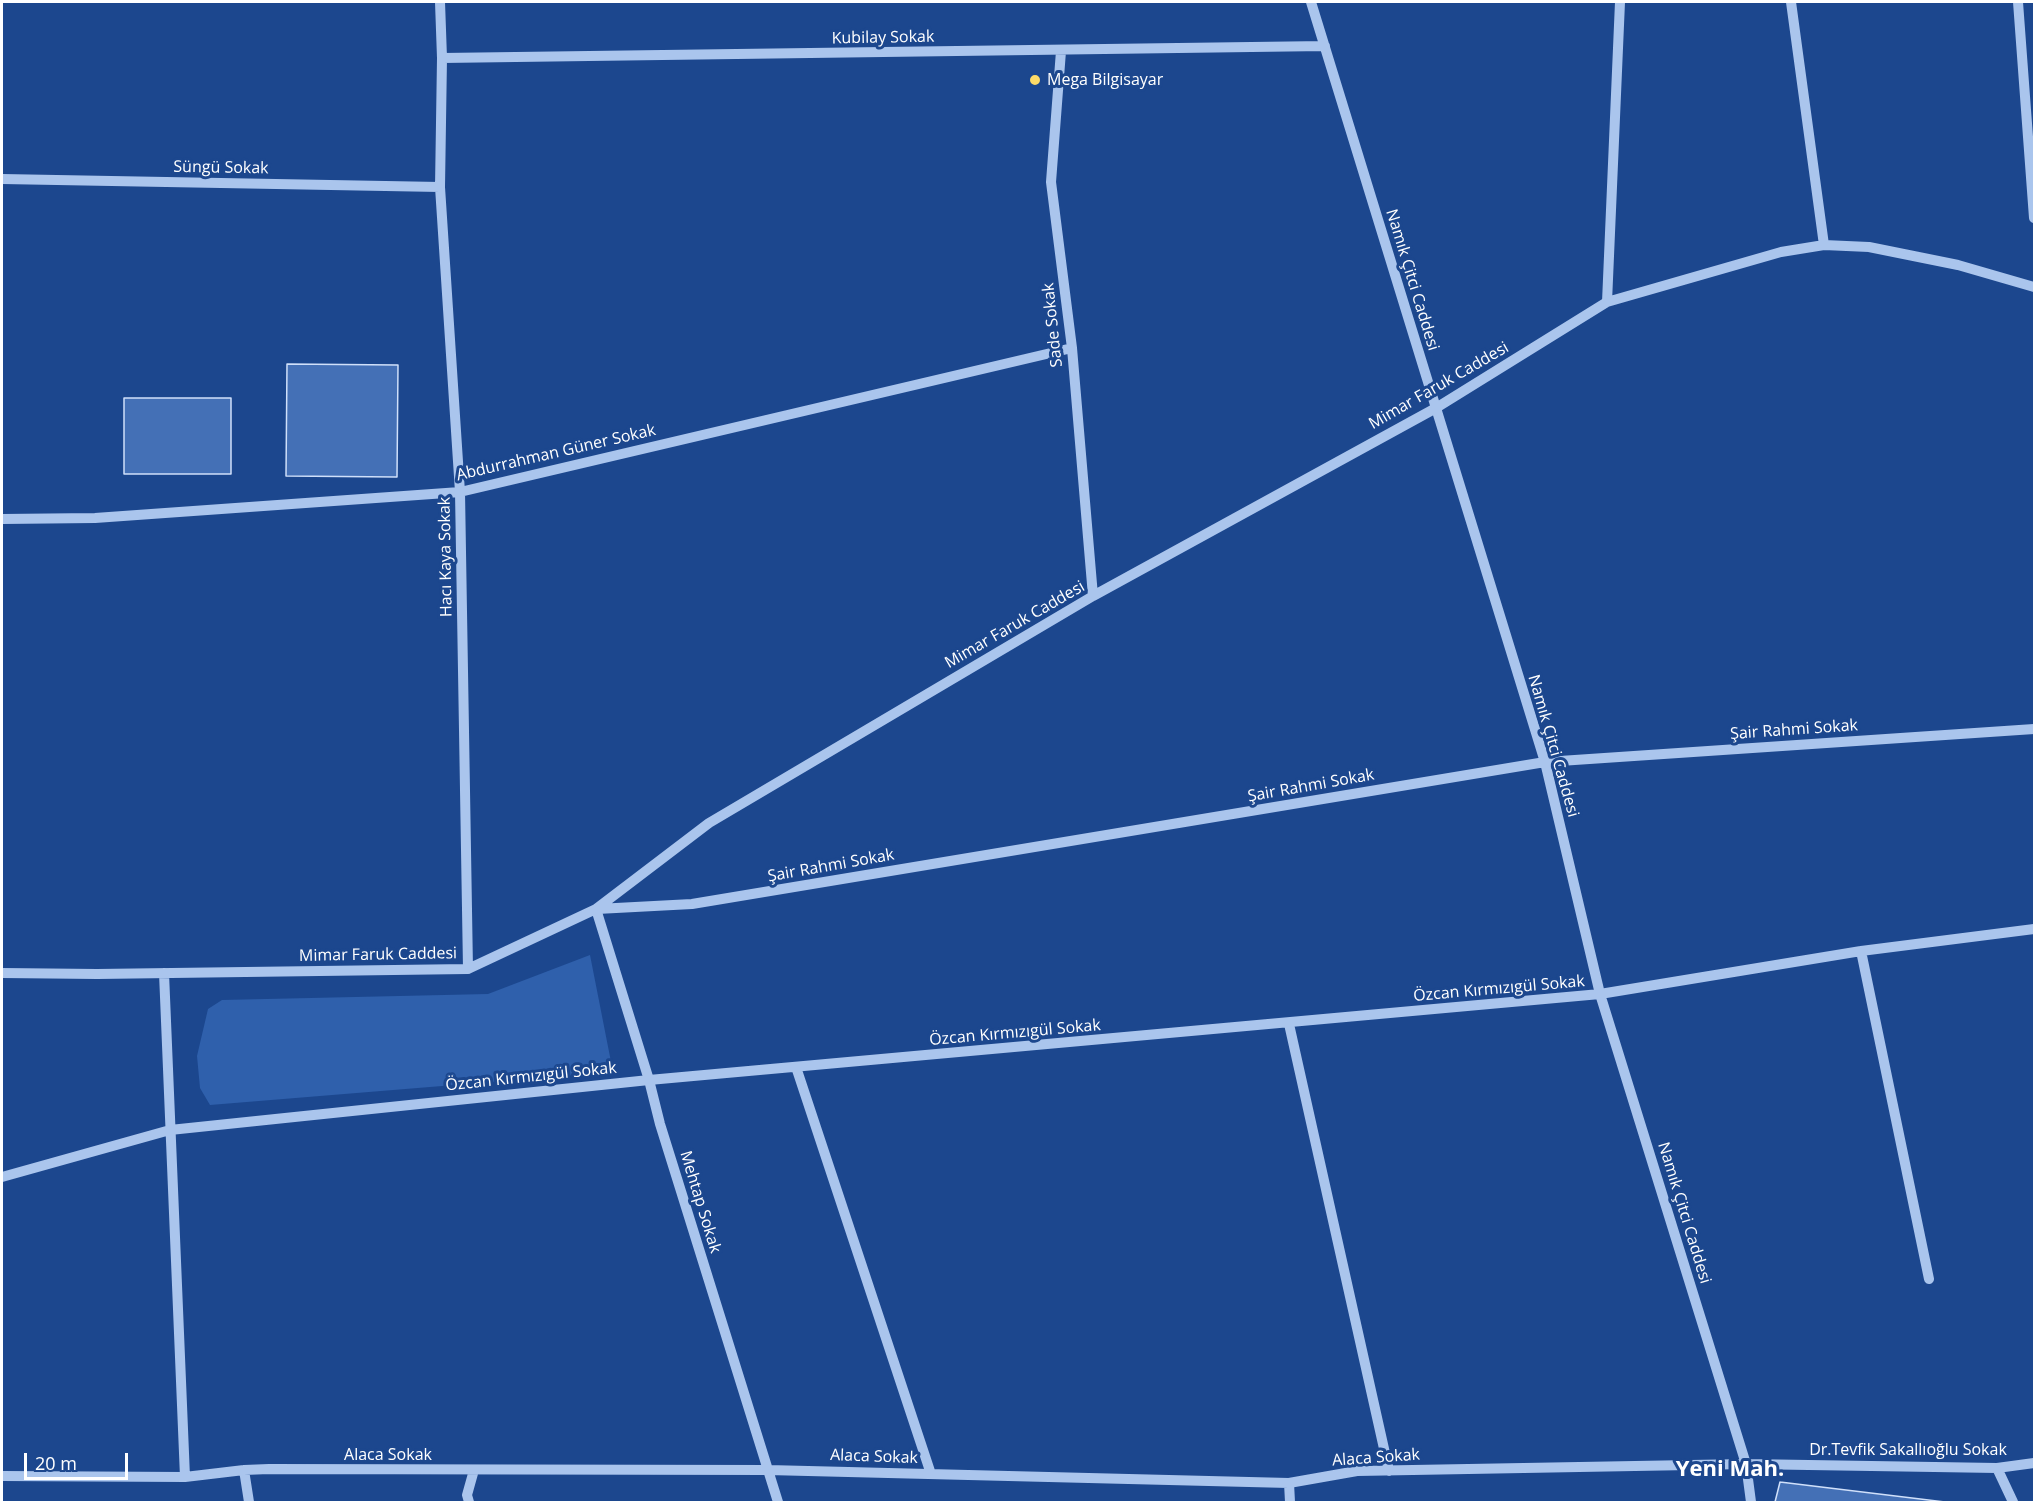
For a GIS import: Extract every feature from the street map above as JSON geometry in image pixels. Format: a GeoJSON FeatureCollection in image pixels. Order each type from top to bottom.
{"type":"FeatureCollection","features":[{"type":"Feature","properties":{"kind":"street","name":"Hacı Kaya Sokak"},"geometry":{"type":"LineString","coordinates":[[440,2],[442,58],[440,187],[460,492],[468,969]]}},
{"type":"Feature","properties":{"kind":"street","name":"Namık Çitci Caddesi"},"geometry":{"type":"LineString","coordinates":[[1311,2],[1545,762],[1600,994],[1746,1464],[1750,1503]]}},
{"type":"Feature","properties":{"kind":"street"},"geometry":{"type":"LineString","coordinates":[[1607,303],[1620,2]]}},
{"type":"Feature","properties":{"kind":"street"},"geometry":{"type":"LineString","coordinates":[[1791,2],[1824,245]]}},
{"type":"Feature","properties":{"kind":"street"},"geometry":{"type":"LineString","coordinates":[[2018,2],[2034,218]]}},
{"type":"Feature","properties":{"kind":"street","name":"Kubilay Sokak"},"geometry":{"type":"LineString","coordinates":[[442,58],[1325,46]]}},
{"type":"Feature","properties":{"kind":"street","name":"Sade Sokak"},"geometry":{"type":"LineString","coordinates":[[1061,51],[1051,182],[1072,348],[1093,596]]}},
{"type":"Feature","properties":{"kind":"street","name":"Süngü Sokak"},"geometry":{"type":"LineString","coordinates":[[2,179],[440,187]]}},
{"type":"Feature","properties":{"kind":"street","name":"Mimar Faruk Caddesi"},"geometry":{"type":"LineString","coordinates":[[2,973],[468,969],[596,909],[709,823],[1093,596],[1436,408],[1607,303],[1781,252],[1824,245],[1869,247],[1958,265],[2034,287]]}},
{"type":"Feature","properties":{"kind":"street","name":"Abdurrahman Güner Sokak"},"geometry":{"type":"LineString","coordinates":[[2,519],[95,518],[460,492],[1072,348]]}},
{"type":"Feature","properties":{"kind":"street","name":"Şair Rahmi Sokak"},"geometry":{"type":"LineString","coordinates":[[596,909],[692,904],[1545,762],[2034,729]]}},
{"type":"Feature","properties":{"kind":"street","name":"Mehtap Sokak"},"geometry":{"type":"LineString","coordinates":[[596,909],[778,1503]]}},
{"type":"Feature","properties":{"kind":"street","name":"Özcan Kırmızıgül Sokak"},"geometry":{"type":"LineString","coordinates":[[2,1177],[170,1130],[649,1080],[1289,1024],[1600,994],[1861,951],[2034,929]]}},
{"type":"Feature","properties":{"kind":"street"},"geometry":{"type":"LineString","coordinates":[[1861,951],[1929,1280]]}},
{"type":"Feature","properties":{"kind":"street"},"geometry":{"type":"LineString","coordinates":[[164,973],[185,1477]]}},
{"type":"Feature","properties":{"kind":"street"},"geometry":{"type":"LineString","coordinates":[[1289,1024],[1389,1470]]}},
{"type":"Feature","properties":{"kind":"street"},"geometry":{"type":"LineString","coordinates":[[796,1067],[931,1474]]}},
{"type":"Feature","properties":{"kind":"street","name":"Dr.Tevfik Sakallıoğlu Sokak"},"geometry":{"type":"LineString","coordinates":[[1746,1464],[1997,1468],[2034,1463]]}},
{"type":"Feature","properties":{"kind":"street","name":"Alaca Sokak"},"geometry":{"type":"LineString","coordinates":[[2,1476],[185,1477],[244,1470],[768,1470],[1289,1483],[1357,1471],[1746,1464]]}},
{"type":"Feature","properties":{"kind":"street"},"geometry":{"type":"LineString","coordinates":[[1997,1468],[2013,1503]]}},
{"type":"Feature","properties":{"kind":"street"},"geometry":{"type":"LineString","coordinates":[[244,1470],[249,1503]]}},
{"type":"Feature","properties":{"kind":"street"},"geometry":{"type":"LineString","coordinates":[[468,1499],[474,1470]]}},
{"type":"Feature","properties":{"kind":"street"},"geometry":{"type":"LineString","coordinates":[[1289,1483],[1290,1503]]}},
{"type":"Feature","properties":{"kind":"shaded area"},"geometry":{"type":"Polygon","coordinates":[[[590,955],[613,1072],[210,1105],[200,1088],[197,1056],[208,1009],[222,1000],[488,994],[590,955]]]}},
{"type":"Feature","properties":{"kind":"building"},"geometry":{"type":"Polygon","coordinates":[[[287,364],[398,365],[397,477],[286,476],[287,364]]]}},
{"type":"Feature","properties":{"kind":"building"},"geometry":{"type":"Polygon","coordinates":[[[124,398],[231,398],[231,474],[124,474],[124,398]]]}},
{"type":"Feature","properties":{"kind":"building"},"geometry":{"type":"Polygon","coordinates":[[[1780,1482],[1945,1502],[1775,1502],[1780,1482]]]}},
{"type":"Feature","properties":{"kind":"place","name":"Mega Bilgisayar"},"geometry":{"type":"Point","coordinates":[1035,80]}},
{"type":"Feature","properties":{"kind":"district","name":"Yeni Mah."},"geometry":{"type":"Point","coordinates":[1730,1470]}}]}
